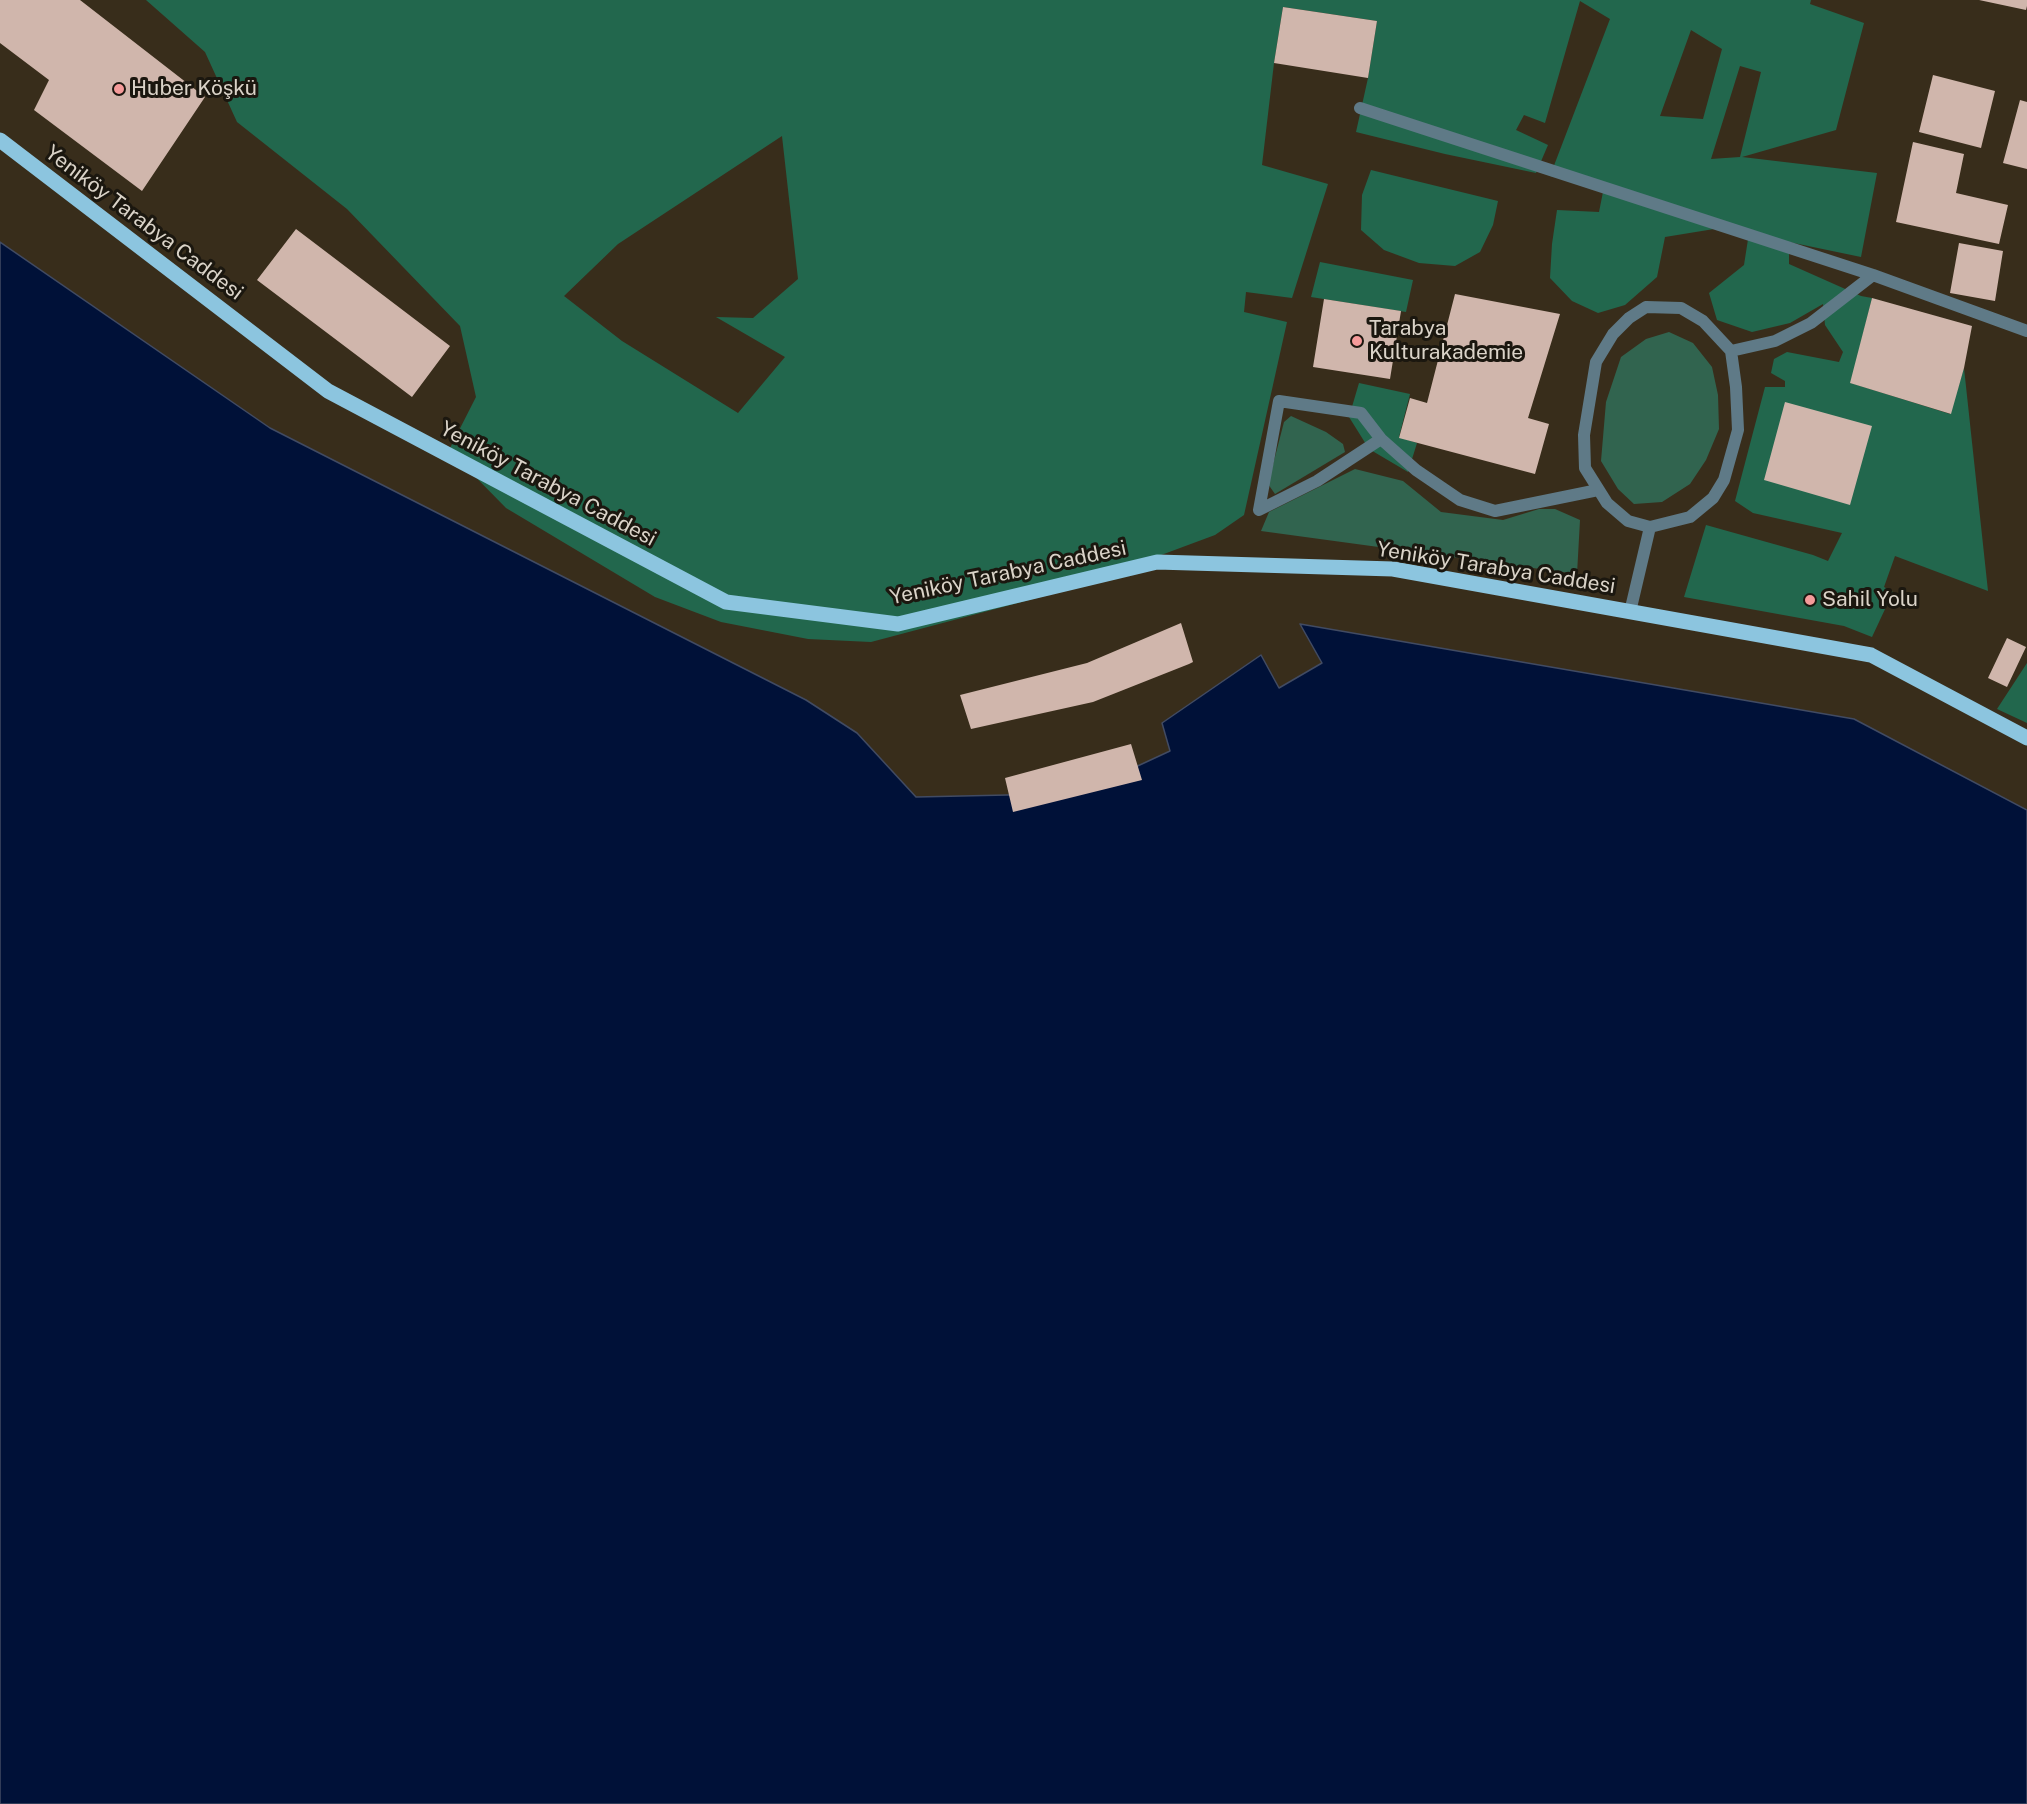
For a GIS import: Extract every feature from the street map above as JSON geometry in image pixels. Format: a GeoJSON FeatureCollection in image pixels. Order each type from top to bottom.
{"type":"FeatureCollection","features":[{"type":"Feature","properties":{"kind":"main road","name":"Yeniköy Tarabya Caddesi"},"geometry":{"type":"LineString","coordinates":[[0,140],[328,391],[726,602],[897,624],[1157,562],[1393,569],[1870,655],[2027,738]]}},
{"type":"Feature","properties":{"kind":"lane"},"geometry":{"type":"LineString","coordinates":[[1360,108],[1874,275],[2027,331]]}},
{"type":"Feature","properties":{"kind":"lane"},"geometry":{"type":"LineString","coordinates":[[1731,351],[1774,341],[1811,323],[1874,275]]}},
{"type":"Feature","properties":{"kind":"lane"},"geometry":{"type":"LineString","coordinates":[[1646,307],[1681,308],[1702,321],[1731,351],[1738,429],[1724,480],[1713,498],[1690,517],[1650,527],[1628,521],[1607,503],[1585,468],[1584,435],[1596,363],[1613,334],[1629,318],[1646,307]]}},
{"type":"Feature","properties":{"kind":"lane"},"geometry":{"type":"LineString","coordinates":[[1381,440],[1317,481],[1259,510],[1279,400],[1361,413],[1381,440],[1416,470],[1460,500],[1496,511],[1598,490]]}},
{"type":"Feature","properties":{"kind":"lane"},"geometry":{"type":"LineString","coordinates":[[1630,612],[1650,527]]}},
{"type":"Feature","properties":{"kind":"green space"},"geometry":{"type":"Polygon","coordinates":[[[146,0],[1811,0],[1810,4],[1864,23],[1836,130],[1742,157],[1877,173],[1861,257],[1789,242],[1789,264],[1861,296],[1872,298],[1851,383],[1950,414],[1964,368],[1988,591],[1895,556],[1884,587],[1893,592],[1872,637],[1844,626],[1684,597],[1706,525],[1828,561],[1842,533],[1753,513],[1735,501],[1765,387],[1785,387],[1785,381],[1771,373],[1774,359],[1787,352],[1839,362],[1843,352],[1825,325],[1823,304],[1790,323],[1752,332],[1717,320],[1709,293],[1744,265],[1749,233],[1714,229],[1665,237],[1657,277],[1625,305],[1598,313],[1572,301],[1550,278],[1557,210],[1599,212],[1604,187],[1550,176],[1610,19],[1580,1],[1545,123],[1524,115],[1516,130],[1548,145],[1536,173],[1356,132],[1377,21],[1283,7],[1262,165],[1328,184],[1292,298],[1246,292],[1244,312],[1287,322],[1244,515],[1215,535],[1067,590],[871,642],[808,639],[721,622],[655,597],[506,508],[449,450],[476,397],[460,326],[347,209],[237,122],[205,52],[146,0]],[[1691,30],[1660,116],[1703,119],[1722,49],[1691,30]],[[1740,66],[1711,159],[1740,157],[1761,72],[1740,66]],[[782,136],[618,244],[564,296],[622,341],[738,413],[785,357],[716,317],[753,318],[798,279],[782,136]]]}},
{"type":"Feature","properties":{"kind":"green space"},"geometry":{"type":"Polygon","coordinates":[[[1371,170],[1498,201],[1493,225],[1480,252],[1455,266],[1419,263],[1384,250],[1361,230],[1362,195],[1371,170]]]}},
{"type":"Feature","properties":{"kind":"green space"},"geometry":{"type":"Polygon","coordinates":[[[1320,262],[1413,280],[1406,312],[1311,297],[1320,262]]]}},
{"type":"Feature","properties":{"kind":"green space"},"geometry":{"type":"Polygon","coordinates":[[[1669,332],[1693,343],[1712,367],[1718,395],[1719,429],[1706,460],[1690,484],[1662,502],[1634,504],[1618,489],[1601,461],[1606,402],[1621,357],[1646,339],[1669,332]]]}},
{"type":"Feature","properties":{"kind":"green space"},"geometry":{"type":"Polygon","coordinates":[[[1359,383],[1410,394],[1399,437],[1417,443],[1408,472],[1369,449],[1349,417],[1359,383]]]}},
{"type":"Feature","properties":{"kind":"green space"},"geometry":{"type":"Polygon","coordinates":[[[1291,416],[1326,432],[1343,444],[1345,452],[1275,494],[1268,484],[1284,422],[1291,416]]]}},
{"type":"Feature","properties":{"kind":"green space"},"geometry":{"type":"Polygon","coordinates":[[[1355,469],[1403,481],[1441,512],[1503,520],[1539,509],[1555,509],[1580,520],[1577,574],[1261,531],[1269,512],[1355,469]]]}},
{"type":"Feature","properties":{"kind":"green space"},"geometry":{"type":"Polygon","coordinates":[[[2027,663],[2027,723],[1997,709],[2027,663]]]}},
{"type":"Feature","properties":{"kind":"water"},"geometry":{"type":"Polygon","coordinates":[[[0,242],[270,428],[806,700],[857,733],[916,797],[1053,794],[1116,776],[1170,751],[1162,723],[1261,655],[1279,688],[1322,663],[1300,624],[1854,719],[2027,810],[2027,1804],[0,1804],[0,242]]]}},
{"type":"Feature","properties":{"kind":"building","name":"Huber Köşkü"},"geometry":{"type":"Polygon","coordinates":[[[0,0],[80,0],[205,97],[142,191],[34,110],[49,80],[0,43],[0,0]]]}},
{"type":"Feature","properties":{"kind":"building"},"geometry":{"type":"Polygon","coordinates":[[[1979,0],[2027,0],[2027,6],[2026,10],[1979,0]]]}},
{"type":"Feature","properties":{"kind":"building"},"geometry":{"type":"Polygon","coordinates":[[[1283,7],[1377,21],[1368,78],[1274,63],[1283,7]]]}},
{"type":"Feature","properties":{"kind":"building"},"geometry":{"type":"Polygon","coordinates":[[[1933,75],[1995,91],[1981,148],[1919,132],[1933,75]]]}},
{"type":"Feature","properties":{"kind":"building"},"geometry":{"type":"Polygon","coordinates":[[[2020,100],[2027,102],[2027,169],[2003,163],[2020,100]]]}},
{"type":"Feature","properties":{"kind":"building"},"geometry":{"type":"Polygon","coordinates":[[[1913,142],[1964,154],[1956,193],[2008,205],[1999,244],[1896,222],[1913,142]]]}},
{"type":"Feature","properties":{"kind":"building"},"geometry":{"type":"Polygon","coordinates":[[[296,229],[450,346],[412,397],[257,280],[296,229]]]}},
{"type":"Feature","properties":{"kind":"building"},"geometry":{"type":"Polygon","coordinates":[[[1959,243],[2003,251],[1995,301],[1950,293],[1959,243]]]}},
{"type":"Feature","properties":{"kind":"building"},"geometry":{"type":"Polygon","coordinates":[[[1455,294],[1560,314],[1528,418],[1549,424],[1535,474],[1399,438],[1410,398],[1427,403],[1455,294]]]}},
{"type":"Feature","properties":{"kind":"building"},"geometry":{"type":"Polygon","coordinates":[[[1872,298],[1972,326],[1964,368],[1951,414],[1850,383],[1872,298]]]}},
{"type":"Feature","properties":{"kind":"building"},"geometry":{"type":"Polygon","coordinates":[[[1324,299],[1401,311],[1390,379],[1313,367],[1324,299]]]}},
{"type":"Feature","properties":{"kind":"building"},"geometry":{"type":"Polygon","coordinates":[[[1785,402],[1872,426],[1850,505],[1764,480],[1785,402]]]}},
{"type":"Feature","properties":{"kind":"building"},"geometry":{"type":"Polygon","coordinates":[[[1181,623],[1193,662],[1093,702],[971,729],[960,695],[1087,663],[1181,623]]]}},
{"type":"Feature","properties":{"kind":"building"},"geometry":{"type":"Polygon","coordinates":[[[2007,638],[2026,647],[2007,687],[1988,678],[2007,638]]]}},
{"type":"Feature","properties":{"kind":"building"},"geometry":{"type":"Polygon","coordinates":[[[1131,744],[1142,780],[1013,812],[1005,778],[1131,744]]]}},
{"type":"Feature","properties":{"kind":"place","name":"Huber Köşkü"},"geometry":{"type":"Point","coordinates":[119,89]}},
{"type":"Feature","properties":{"kind":"place","name":"Tarabya Kulturakademie"},"geometry":{"type":"Point","coordinates":[1357,341]}},
{"type":"Feature","properties":{"kind":"place","name":"Sahil Yolu"},"geometry":{"type":"Point","coordinates":[1810,600]}}]}
